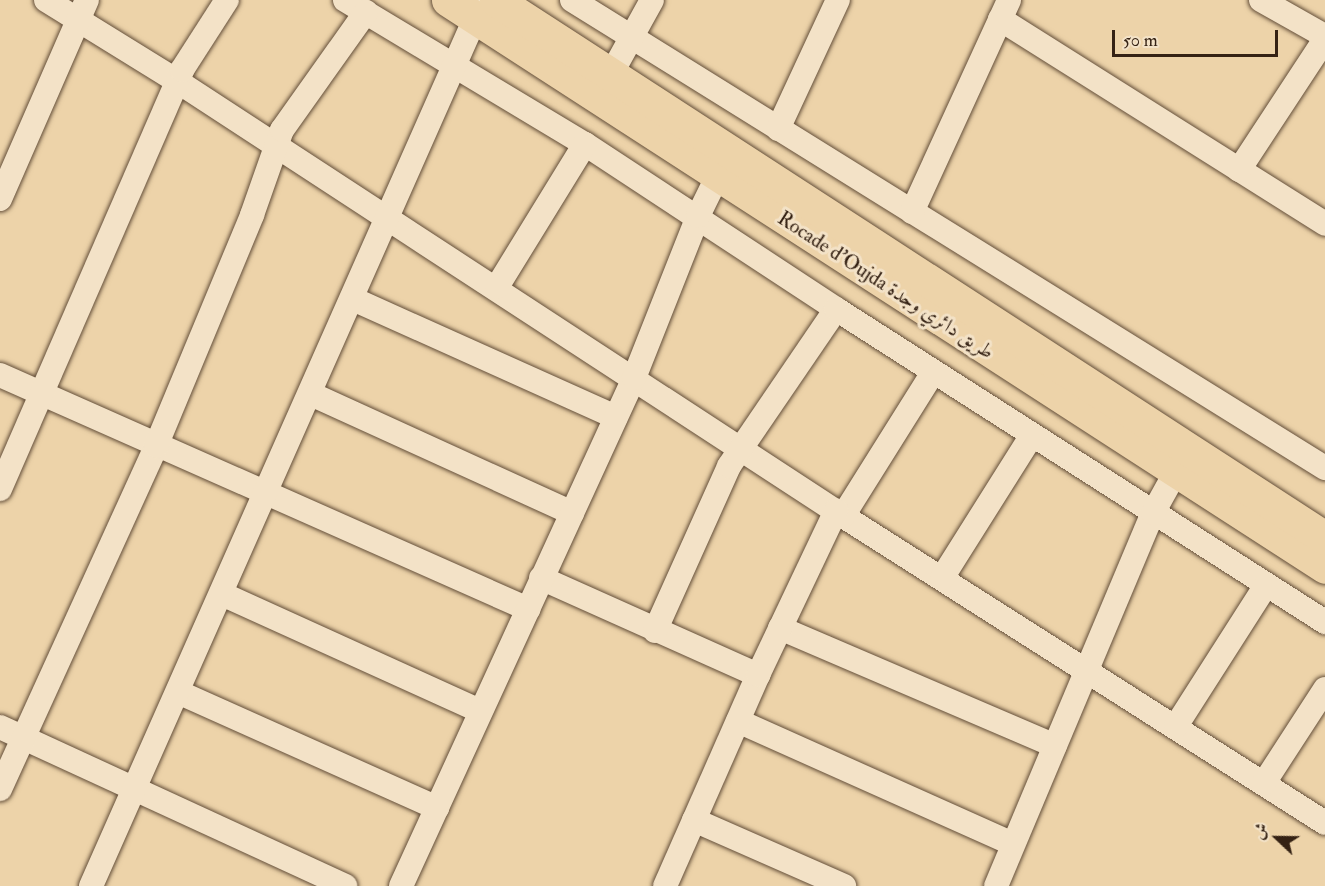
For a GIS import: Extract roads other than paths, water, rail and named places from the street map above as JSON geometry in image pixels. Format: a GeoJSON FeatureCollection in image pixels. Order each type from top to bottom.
{"type":"FeatureCollection","features":[{"type":"Feature","properties":{"kind":"highway","name":"Rocade d'Oujda طريق دائري وجدة"},"geometry":{"type":"LineString","coordinates":[[448,0],[485,6],[1182,461],[1325,567]]}},
{"type":"Feature","properties":{"kind":"highway","name":"Rocade d'Oujda طريق دائري وجدة"},"geometry":{"type":"LineString","coordinates":[[605,86],[718,175],[757,185]]}},
{"type":"Feature","properties":{"kind":"highway","name":"Rocade d'Oujda طريق دائري وجدة"},"geometry":{"type":"LineString","coordinates":[[1182,461],[1325,538]]}},
{"type":"Feature","properties":{"kind":"street"},"geometry":{"type":"LineString","coordinates":[[46,0],[83,10],[177,81],[275,146],[497,287],[744,448],[840,514],[1088,669],[1325,823]]}},
{"type":"Feature","properties":{"kind":"street"},"geometry":{"type":"LineString","coordinates":[[0,489],[177,81],[227,0]]}},
{"type":"Feature","properties":{"kind":"street"},"geometry":{"type":"LineString","coordinates":[[345,0],[585,144],[698,216],[932,374],[1325,622]]}},
{"type":"Feature","properties":{"kind":"street"},"geometry":{"type":"LineString","coordinates":[[572,0],[1325,468]]}},
{"type":"Feature","properties":{"kind":"street"},"geometry":{"type":"LineString","coordinates":[[605,86],[652,0]]}},
{"type":"Feature","properties":{"kind":"street"},"geometry":{"type":"LineString","coordinates":[[778,129],[838,0]]}},
{"type":"Feature","properties":{"kind":"street"},"geometry":{"type":"LineString","coordinates":[[1239,170],[1325,37],[1261,0]]}},
{"type":"Feature","properties":{"kind":"street"},"geometry":{"type":"LineString","coordinates":[[91,886],[267,495],[454,67],[485,6]]}},
{"type":"Feature","properties":{"kind":"street"},"geometry":{"type":"LineString","coordinates":[[0,199],[83,10]]}},
{"type":"Feature","properties":{"kind":"street"},"geometry":{"type":"LineString","coordinates":[[912,212],[1004,10],[1239,170],[1325,224]]}},
{"type":"Feature","properties":{"kind":"street"},"geometry":{"type":"LineString","coordinates":[[0,789],[156,446],[252,215],[275,146],[289,119],[366,12]]}},
{"type":"Feature","properties":{"kind":"street"},"geometry":{"type":"LineString","coordinates":[[497,287],[585,144]]}},
{"type":"Feature","properties":{"kind":"street"},"geometry":{"type":"LineString","coordinates":[[401,886],[634,378],[698,216],[718,175]]}},
{"type":"Feature","properties":{"kind":"street"},"geometry":{"type":"LineString","coordinates":[[352,299],[616,417]]}},
{"type":"Feature","properties":{"kind":"street"},"geometry":{"type":"LineString","coordinates":[[655,631],[729,466],[744,448],[836,309]]}},
{"type":"Feature","properties":{"kind":"street"},"geometry":{"type":"LineString","coordinates":[[665,886],[780,628],[840,514],[932,374]]}},
{"type":"Feature","properties":{"kind":"street"},"geometry":{"type":"LineString","coordinates":[[0,375],[528,609]]}},
{"type":"Feature","properties":{"kind":"street"},"geometry":{"type":"LineString","coordinates":[[311,394],[572,513]]}},
{"type":"Feature","properties":{"kind":"street"},"geometry":{"type":"LineString","coordinates":[[942,578],[1032,435]]}},
{"type":"Feature","properties":{"kind":"street"},"geometry":{"type":"LineString","coordinates":[[996,886],[1153,513],[1182,461]]}},
{"type":"Feature","properties":{"kind":"street"},"geometry":{"type":"LineString","coordinates":[[541,578],[655,631],[758,675]]}},
{"type":"Feature","properties":{"kind":"street"},"geometry":{"type":"LineString","coordinates":[[1176,726],[1266,585]]}},
{"type":"Feature","properties":{"kind":"street"},"geometry":{"type":"LineString","coordinates":[[222,594],[480,711]]}},
{"type":"Feature","properties":{"kind":"street"},"geometry":{"type":"LineString","coordinates":[[780,628],[1055,746]]}},
{"type":"Feature","properties":{"kind":"street"},"geometry":{"type":"LineString","coordinates":[[1264,783],[1325,689]]}},
{"type":"Feature","properties":{"kind":"street"},"geometry":{"type":"LineString","coordinates":[[178,692],[436,808]]}},
{"type":"Feature","properties":{"kind":"street"},"geometry":{"type":"LineString","coordinates":[[738,721],[1013,844]]}},
{"type":"Feature","properties":{"kind":"street"},"geometry":{"type":"LineString","coordinates":[[0,726],[345,886]]}},
{"type":"Feature","properties":{"kind":"street"},"geometry":{"type":"LineString","coordinates":[[694,820],[844,886]]}}]}
